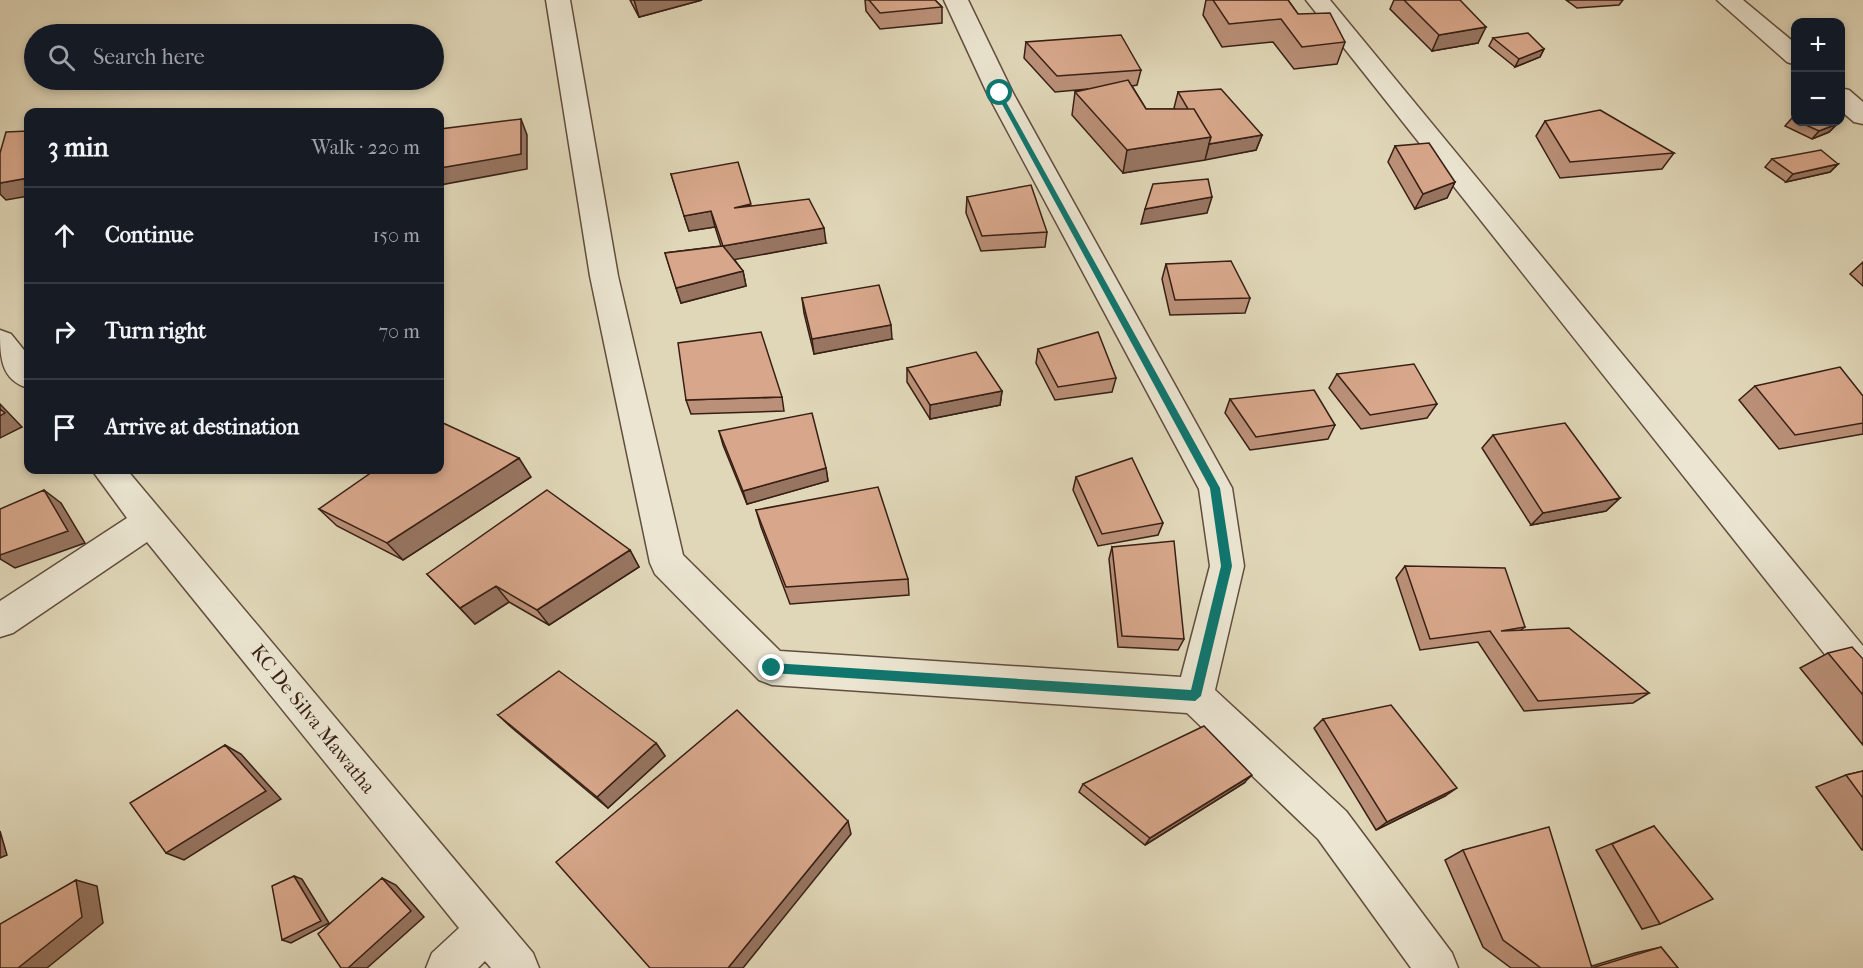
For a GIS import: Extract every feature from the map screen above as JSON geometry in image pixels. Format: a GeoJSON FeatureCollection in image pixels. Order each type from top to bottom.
{"type":"FeatureCollection","features":[{"type":"Feature","properties":{"kind":"street"},"geometry":{"type":"LineString","coordinates":[[558,0],[604,276],[667,563],[772,668],[1195,696],[1332,825],[1437,968]]}},
{"type":"Feature","properties":{"kind":"street"},"geometry":{"type":"LineString","coordinates":[[956,0],[1000,93],[1215,488],[1227,566],[1195,696]]}},
{"type":"Feature","properties":{"kind":"street"},"geometry":{"type":"LineString","coordinates":[[1318,0],[1863,674]]}},
{"type":"Feature","properties":{"kind":"street"},"geometry":{"type":"LineString","coordinates":[[1729,0],[1791,53]]}},
{"type":"Feature","properties":{"kind":"street"},"geometry":{"type":"LineString","coordinates":[[1845,100],[1863,116]]}},
{"type":"Feature","properties":{"kind":"street"},"geometry":{"type":"LineString","coordinates":[[0,342],[24,371]]}},
{"type":"Feature","properties":{"kind":"street","name":"KC De Silva Mawatha"},"geometry":{"type":"LineString","coordinates":[[111,474],[518,968]]}},
{"type":"Feature","properties":{"kind":"street"},"geometry":{"type":"LineString","coordinates":[[0,621],[151,521]]}},
{"type":"Feature","properties":{"kind":"street"},"geometry":{"type":"LineString","coordinates":[[447,968],[487,931]]}},
{"type":"Feature","properties":{"kind":"building"},"geometry":{"type":"Polygon","coordinates":[[[869,0],[935,0],[942,7],[880,13],[869,0]]]}},
{"type":"Feature","properties":{"kind":"building"},"geometry":{"type":"Polygon","coordinates":[[[1213,0],[1288,0],[1298,14],[1330,13],[1345,42],[1302,47],[1281,19],[1229,24],[1213,0]]]}},
{"type":"Feature","properties":{"kind":"building"},"geometry":{"type":"Polygon","coordinates":[[[1404,0],[1460,0],[1486,27],[1439,35],[1404,0]]]}},
{"type":"Feature","properties":{"kind":"building"},"geometry":{"type":"Polygon","coordinates":[[[1528,33],[1544,49],[1519,59],[1493,38],[1528,33]]]}},
{"type":"Feature","properties":{"kind":"building"},"geometry":{"type":"Polygon","coordinates":[[[1121,35],[1141,70],[1057,76],[1026,42],[1121,35]]]}},
{"type":"Feature","properties":{"kind":"building"},"geometry":{"type":"Polygon","coordinates":[[[1128,80],[1146,109],[1194,109],[1211,137],[1127,150],[1075,92],[1128,80]]]}},
{"type":"Feature","properties":{"kind":"building"},"geometry":{"type":"Polygon","coordinates":[[[1221,89],[1262,135],[1209,144],[1211,137],[1194,109],[1188,109],[1178,92],[1221,89]]]}},
{"type":"Feature","properties":{"kind":"building"},"geometry":{"type":"Polygon","coordinates":[[[1600,110],[1674,153],[1570,162],[1545,121],[1600,110]]]}},
{"type":"Feature","properties":{"kind":"building"},"geometry":{"type":"Polygon","coordinates":[[[521,119],[521,154],[444,167],[444,129],[521,119]]]}},
{"type":"Feature","properties":{"kind":"building"},"geometry":{"type":"Polygon","coordinates":[[[1808,126],[1832,126],[1819,131],[1808,126]]]}},
{"type":"Feature","properties":{"kind":"building"},"geometry":{"type":"Polygon","coordinates":[[[24,131],[24,179],[0,183],[0,153],[6,132],[24,131]]]}},
{"type":"Feature","properties":{"kind":"building"},"geometry":{"type":"Polygon","coordinates":[[[1429,143],[1455,182],[1423,194],[1395,146],[1429,143]]]}},
{"type":"Feature","properties":{"kind":"building"},"geometry":{"type":"Polygon","coordinates":[[[1821,150],[1838,164],[1793,174],[1772,159],[1821,150]]]}},
{"type":"Feature","properties":{"kind":"building"},"geometry":{"type":"Polygon","coordinates":[[[738,162],[751,204],[734,208],[809,199],[824,228],[723,246],[711,211],[684,216],[671,174],[738,162]]]}},
{"type":"Feature","properties":{"kind":"building"},"geometry":{"type":"Polygon","coordinates":[[[1208,179],[1212,197],[1145,209],[1153,184],[1208,179]]]}},
{"type":"Feature","properties":{"kind":"building"},"geometry":{"type":"Polygon","coordinates":[[[1031,185],[1047,232],[982,236],[967,197],[1031,185]]]}},
{"type":"Feature","properties":{"kind":"building"},"geometry":{"type":"Polygon","coordinates":[[[723,246],[743,271],[676,288],[665,253],[723,246]]]}},
{"type":"Feature","properties":{"kind":"building"},"geometry":{"type":"Polygon","coordinates":[[[1231,261],[1250,298],[1175,300],[1166,264],[1231,261]]]}},
{"type":"Feature","properties":{"kind":"building"},"geometry":{"type":"Polygon","coordinates":[[[879,285],[891,325],[812,339],[802,298],[879,285]]]}},
{"type":"Feature","properties":{"kind":"building"},"geometry":{"type":"Polygon","coordinates":[[[761,332],[782,397],[686,400],[678,343],[761,332]]]}},
{"type":"Feature","properties":{"kind":"building"},"geometry":{"type":"Polygon","coordinates":[[[1098,332],[1116,378],[1058,387],[1038,349],[1098,332]]]}},
{"type":"Feature","properties":{"kind":"building"},"geometry":{"type":"Polygon","coordinates":[[[976,352],[1002,391],[930,405],[907,368],[976,352]]]}},
{"type":"Feature","properties":{"kind":"building"},"geometry":{"type":"Polygon","coordinates":[[[1414,364],[1437,404],[1370,415],[1337,374],[1414,364]]]}},
{"type":"Feature","properties":{"kind":"building"},"geometry":{"type":"Polygon","coordinates":[[[1840,367],[1863,396],[1863,423],[1795,435],[1755,386],[1840,367]]]}},
{"type":"Feature","properties":{"kind":"building"},"geometry":{"type":"Polygon","coordinates":[[[1314,390],[1335,425],[1256,437],[1230,399],[1314,390]]]}},
{"type":"Feature","properties":{"kind":"building"},"geometry":{"type":"Polygon","coordinates":[[[812,413],[826,468],[743,491],[719,431],[812,413]]]}},
{"type":"Feature","properties":{"kind":"building"},"geometry":{"type":"Polygon","coordinates":[[[444,423],[519,458],[387,543],[319,509],[369,474],[444,474],[444,423]]]}},
{"type":"Feature","properties":{"kind":"building"},"geometry":{"type":"Polygon","coordinates":[[[1565,423],[1620,498],[1543,513],[1493,435],[1565,423]]]}},
{"type":"Feature","properties":{"kind":"building"},"geometry":{"type":"Polygon","coordinates":[[[1132,458],[1163,523],[1102,534],[1076,477],[1132,458]]]}},
{"type":"Feature","properties":{"kind":"building"},"geometry":{"type":"Polygon","coordinates":[[[878,487],[908,579],[786,587],[756,510],[878,487]]]}},
{"type":"Feature","properties":{"kind":"building"},"geometry":{"type":"Polygon","coordinates":[[[44,490],[68,531],[0,555],[0,509],[44,490]]]}},
{"type":"Feature","properties":{"kind":"building"},"geometry":{"type":"Polygon","coordinates":[[[547,490],[630,550],[537,610],[496,586],[460,608],[427,574],[547,490]]]}},
{"type":"Feature","properties":{"kind":"building"},"geometry":{"type":"Polygon","coordinates":[[[1174,541],[1184,639],[1122,636],[1112,547],[1174,541]]]}},
{"type":"Feature","properties":{"kind":"building"},"geometry":{"type":"Polygon","coordinates":[[[1405,566],[1505,568],[1525,627],[1501,631],[1569,628],[1649,693],[1538,701],[1490,631],[1430,639],[1405,566]]]}},
{"type":"Feature","properties":{"kind":"building"},"geometry":{"type":"Polygon","coordinates":[[[1852,647],[1863,659],[1863,695],[1828,653],[1852,647]]]}},
{"type":"Feature","properties":{"kind":"building"},"geometry":{"type":"Polygon","coordinates":[[[559,671],[656,743],[597,797],[498,715],[559,671]]]}},
{"type":"Feature","properties":{"kind":"building"},"geometry":{"type":"Polygon","coordinates":[[[1391,705],[1457,788],[1387,822],[1323,719],[1391,705]]]}},
{"type":"Feature","properties":{"kind":"building"},"geometry":{"type":"Polygon","coordinates":[[[737,710],[848,821],[728,968],[650,968],[556,862],[737,710]]]}},
{"type":"Feature","properties":{"kind":"building"},"geometry":{"type":"Polygon","coordinates":[[[1204,726],[1252,775],[1150,838],[1083,784],[1204,726]]]}},
{"type":"Feature","properties":{"kind":"building"},"geometry":{"type":"Polygon","coordinates":[[[225,745],[266,791],[166,853],[130,803],[225,745]]]}},
{"type":"Feature","properties":{"kind":"building"},"geometry":{"type":"Polygon","coordinates":[[[1863,771],[1863,798],[1846,775],[1863,771]]]}},
{"type":"Feature","properties":{"kind":"building"},"geometry":{"type":"Polygon","coordinates":[[[1654,826],[1713,899],[1660,924],[1612,844],[1654,826]]]}},
{"type":"Feature","properties":{"kind":"building"},"geometry":{"type":"Polygon","coordinates":[[[1549,827],[1592,968],[1541,968],[1503,940],[1463,850],[1549,827]]]}},
{"type":"Feature","properties":{"kind":"building"},"geometry":{"type":"Polygon","coordinates":[[[294,876],[321,921],[282,940],[272,886],[294,876]]]}},
{"type":"Feature","properties":{"kind":"building"},"geometry":{"type":"Polygon","coordinates":[[[382,878],[411,911],[348,968],[341,968],[318,934],[382,878]]]}},
{"type":"Feature","properties":{"kind":"building"},"geometry":{"type":"Polygon","coordinates":[[[76,880],[82,917],[18,968],[0,968],[0,924],[76,880]]]}},
{"type":"Feature","properties":{"kind":"building"},"geometry":{"type":"Polygon","coordinates":[[[1661,947],[1678,968],[1592,968],[1661,947]]]}},
{"type":"Feature","properties":{"kind":"route"},"geometry":{"type":"LineString","coordinates":[[772,668],[1195,696],[1227,566],[1215,488],[1000,93]]}}]}
